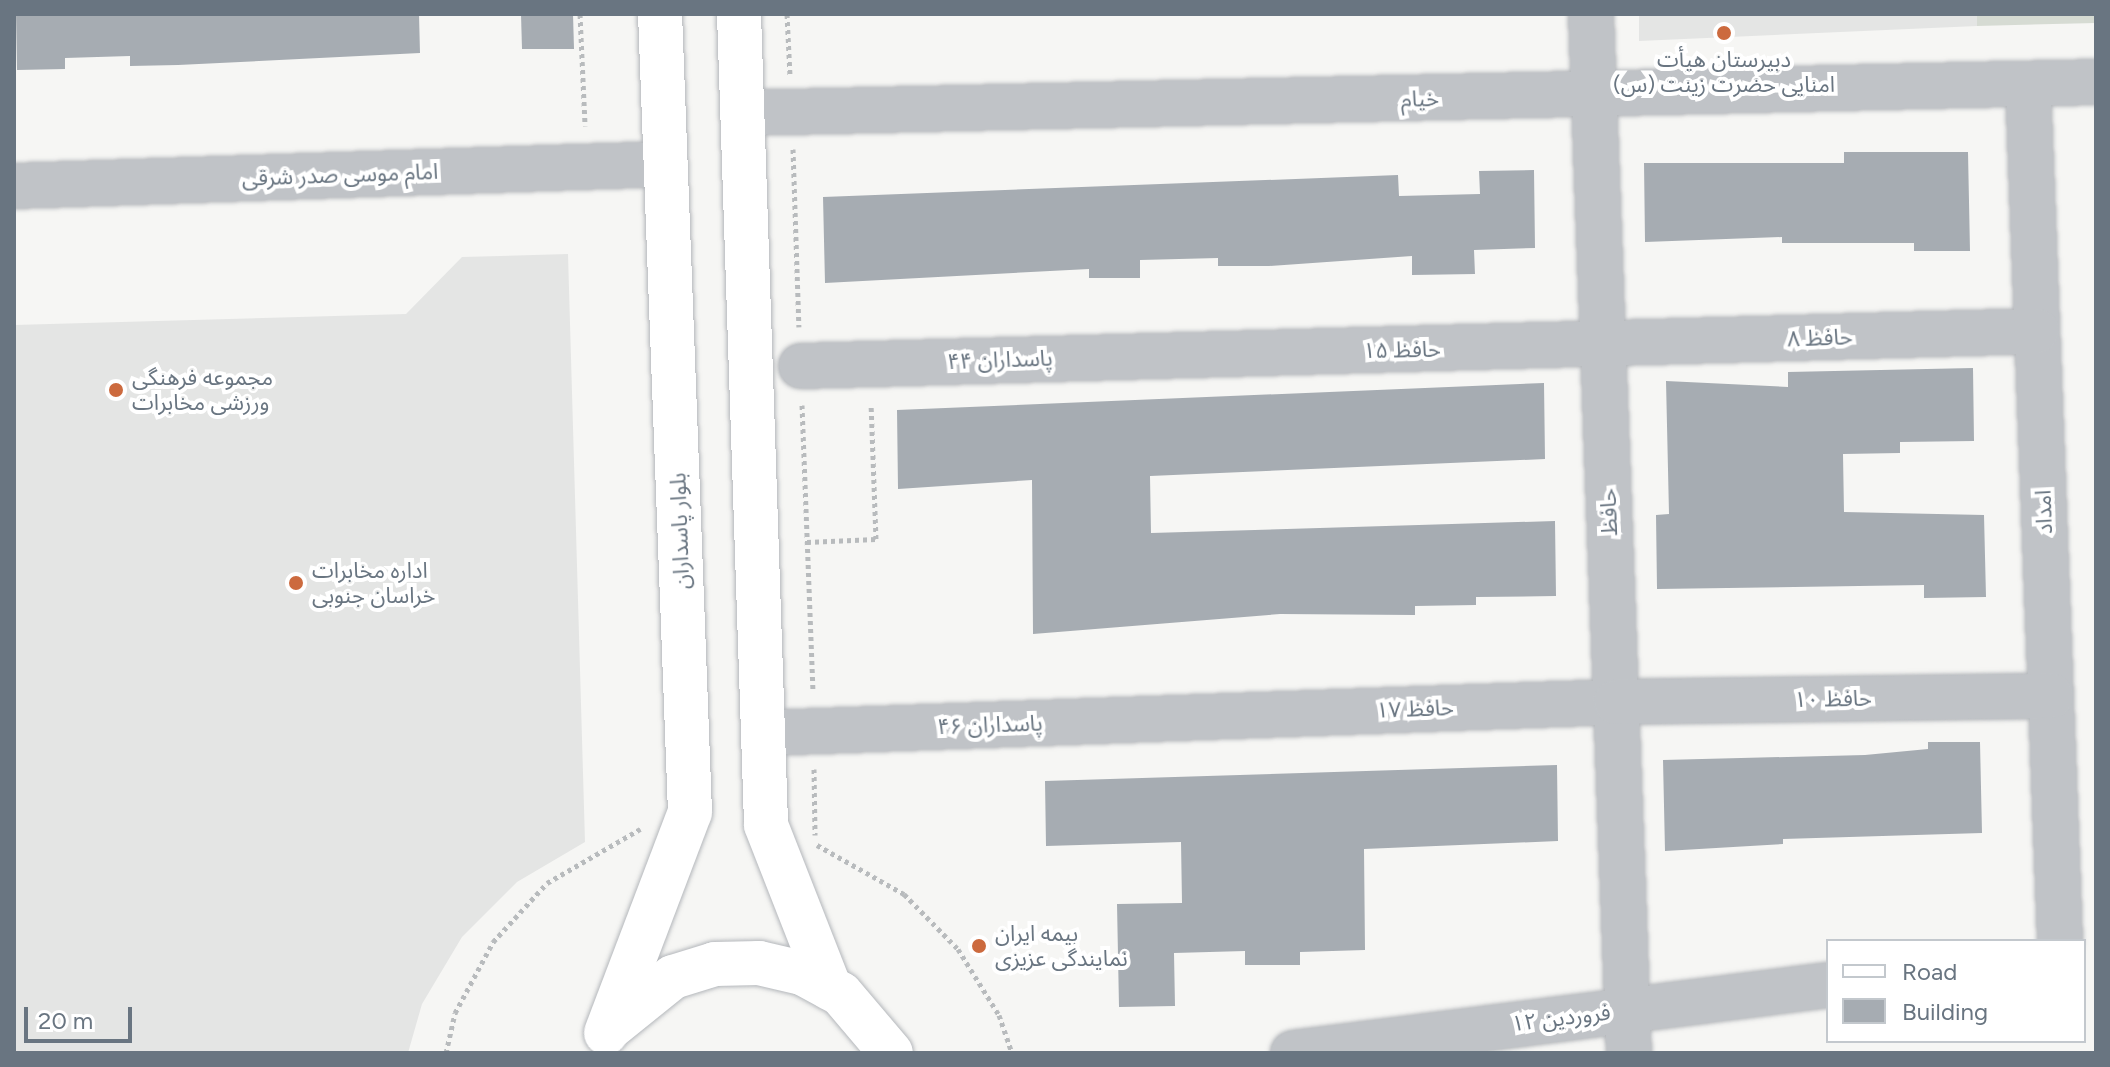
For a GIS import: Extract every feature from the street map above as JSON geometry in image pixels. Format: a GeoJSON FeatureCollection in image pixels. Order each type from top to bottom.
{"type":"FeatureCollection","features":[{"type":"Feature","properties":{"kind":"main road","name":"بلوار پاسداران"},"geometry":{"type":"LineString","coordinates":[[600,1043],[690,812],[660,14]]}},
{"type":"Feature","properties":{"kind":"main road"},"geometry":{"type":"LineString","coordinates":[[739,14],[766,733],[766,825],[830,988]]}},
{"type":"Feature","properties":{"kind":"main road"},"geometry":{"type":"LineString","coordinates":[[600,1043],[636,1000],[715,964],[759,963],[830,988],[873,1024],[891,1053]]}},
{"type":"Feature","properties":{"kind":"street","name":"حافظ"},"geometry":{"type":"LineString","coordinates":[[1591,14],[1629,1053]]}},
{"type":"Feature","properties":{"kind":"street","name":"خیام"},"geometry":{"type":"LineString","coordinates":[[744,113],[2096,82]]}},
{"type":"Feature","properties":{"kind":"street","name":"امداد"},"geometry":{"type":"LineString","coordinates":[[2028,84],[2060,939]]}},
{"type":"Feature","properties":{"kind":"street","name":"امام موسی صدر شرقی"},"geometry":{"type":"LineString","coordinates":[[14,186],[666,164]]}},
{"type":"Feature","properties":{"kind":"street","name":"حافظ ۸"},"geometry":{"type":"LineString","coordinates":[[1603,345],[2037,331]]}},
{"type":"Feature","properties":{"kind":"street","name":"حافظ ۱۵"},"geometry":{"type":"LineString","coordinates":[[1200,355],[1603,345]]}},
{"type":"Feature","properties":{"kind":"street","name":"پاسداران ۴۴"},"geometry":{"type":"LineString","coordinates":[[801,366],[1200,355]]}},
{"type":"Feature","properties":{"kind":"street","name":"حافظ ۱۰"},"geometry":{"type":"LineString","coordinates":[[1616,702],[2051,696]]}},
{"type":"Feature","properties":{"kind":"street","name":"حافظ ۱۷"},"geometry":{"type":"LineString","coordinates":[[1215,717],[1616,702]]}},
{"type":"Feature","properties":{"kind":"street","name":"پاسداران ۴۶"},"geometry":{"type":"LineString","coordinates":[[766,733],[1215,717]]}},
{"type":"Feature","properties":{"kind":"street","name":"۱۲ فروردین"},"geometry":{"type":"LineString","coordinates":[[1293,1053],[1826,985]]}},
{"type":"Feature","properties":{"kind":"path"},"geometry":{"type":"LineString","coordinates":[[580,14],[586,167]]}},
{"type":"Feature","properties":{"kind":"path"},"geometry":{"type":"LineString","coordinates":[[787,14],[814,732],[815,844]]}},
{"type":"Feature","properties":{"kind":"path"},"geometry":{"type":"LineString","coordinates":[[807,542],[876,539],[870,364]]}},
{"type":"Feature","properties":{"kind":"path"},"geometry":{"type":"LineString","coordinates":[[446,1053],[455,1013],[493,942],[547,883],[614,838],[690,812]]}},
{"type":"Feature","properties":{"kind":"path"},"geometry":{"type":"LineString","coordinates":[[766,825],[815,844],[904,894],[958,949],[999,1015],[1012,1053]]}},
{"type":"Feature","properties":{"kind":"shaded area","name":"دبیرستان هیأت امنایی حضرت زینت (س)"},"geometry":{"type":"Polygon","coordinates":[[[1639,14],[1977,14],[1977,26],[1639,41],[1639,14]]]}},
{"type":"Feature","properties":{"kind":"shaded area"},"geometry":{"type":"Polygon","coordinates":[[[1977,14],[2096,14],[2096,23],[1977,26],[1977,14]]]}},
{"type":"Feature","properties":{"kind":"shaded area","name":"اداره مخابرات خراسان جنوبی"},"geometry":{"type":"Polygon","coordinates":[[[568,254],[585,842],[517,882],[462,937],[422,1004],[408,1053],[14,1053],[14,325],[406,314],[462,257],[568,254]]]}},
{"type":"Feature","properties":{"kind":"building"},"geometry":{"type":"Polygon","coordinates":[[[16,14],[419,14],[420,53],[130,66],[130,56],[65,58],[65,69],[17,70],[16,14]]]}},
{"type":"Feature","properties":{"kind":"building"},"geometry":{"type":"Polygon","coordinates":[[[521,14],[573,14],[574,49],[522,49],[521,14]]]}},
{"type":"Feature","properties":{"kind":"building"},"geometry":{"type":"Polygon","coordinates":[[[1844,152],[1968,152],[1970,251],[1914,251],[1914,243],[1782,243],[1782,237],[1645,242],[1644,163],[1844,163],[1844,152]]]}},
{"type":"Feature","properties":{"kind":"building"},"geometry":{"type":"Polygon","coordinates":[[[1534,170],[1535,248],[1474,250],[1475,274],[1412,275],[1412,256],[1269,266],[1218,266],[1218,258],[1140,260],[1140,278],[1089,278],[1089,269],[825,283],[823,197],[1398,175],[1399,196],[1480,194],[1479,171],[1534,170]]]}},
{"type":"Feature","properties":{"kind":"building"},"geometry":{"type":"Polygon","coordinates":[[[1973,368],[1974,441],[1900,442],[1900,453],[1843,454],[1844,512],[1984,515],[1986,597],[1924,598],[1924,585],[1657,589],[1656,515],[1669,514],[1666,381],[1788,387],[1788,372],[1973,368]]]}},
{"type":"Feature","properties":{"kind":"building"},"geometry":{"type":"Polygon","coordinates":[[[1544,383],[1545,459],[1150,476],[1151,533],[1555,521],[1556,596],[1476,597],[1476,605],[1415,606],[1415,615],[1280,614],[1033,634],[1032,480],[898,489],[897,410],[1544,383]]]}},
{"type":"Feature","properties":{"kind":"building"},"geometry":{"type":"Polygon","coordinates":[[[1928,742],[1980,742],[1982,833],[1783,839],[1783,844],[1665,851],[1663,760],[1865,755],[1928,749],[1928,742]]]}},
{"type":"Feature","properties":{"kind":"building"},"geometry":{"type":"Polygon","coordinates":[[[1557,765],[1558,841],[1364,849],[1365,950],[1300,952],[1300,965],[1245,965],[1245,951],[1174,953],[1175,1006],[1119,1007],[1117,904],[1182,903],[1181,842],[1046,846],[1045,781],[1557,765]]]}},
{"type":"Feature","properties":{"kind":"place","name":"دبیرستان هیأت امنایی حضرت زینت (س)"},"geometry":{"type":"Point","coordinates":[1724,33]}},
{"type":"Feature","properties":{"kind":"place","name":"مجموعه فرهنگی ورزشی مخابرات"},"geometry":{"type":"Point","coordinates":[116,390]}},
{"type":"Feature","properties":{"kind":"place","name":"اداره مخابرات خراسان جنوبی"},"geometry":{"type":"Point","coordinates":[296,583]}},
{"type":"Feature","properties":{"kind":"place","name":"بیمه ایران نمایندگی عزیزی"},"geometry":{"type":"Point","coordinates":[979,946]}}]}
